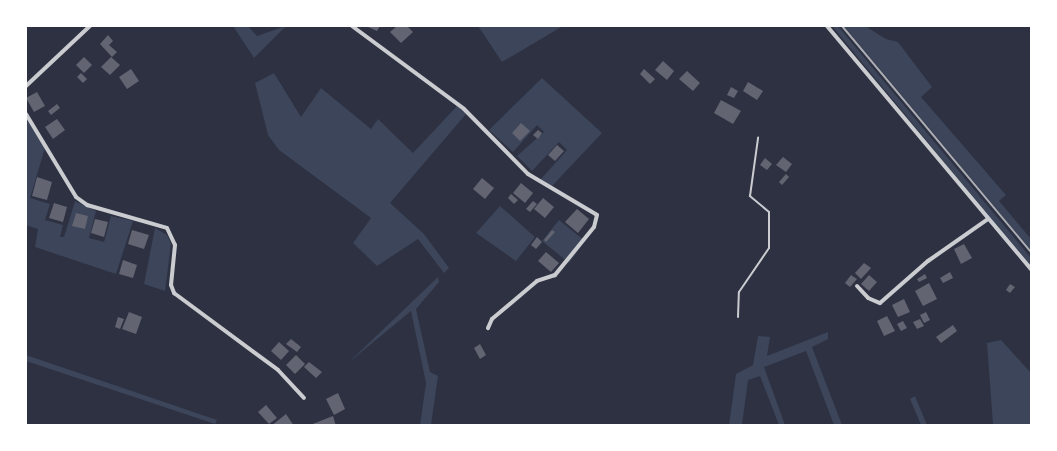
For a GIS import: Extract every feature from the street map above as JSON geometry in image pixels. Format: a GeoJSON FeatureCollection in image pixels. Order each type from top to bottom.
{"type":"FeatureCollection","features":[{"type":"Feature","properties":{"kind":"street"},"geometry":{"type":"LineString","coordinates":[[26,87],[90,26]]}},
{"type":"Feature","properties":{"kind":"street"},"geometry":{"type":"LineString","coordinates":[[352,26],[402,60],[476,119],[528,174],[597,215],[594,227],[555,275],[537,281],[492,320],[488,328]]}},
{"type":"Feature","properties":{"kind":"street"},"geometry":{"type":"LineString","coordinates":[[827,26],[1032,270]]}},
{"type":"Feature","properties":{"kind":"street"},"geometry":{"type":"LineString","coordinates":[[26,114],[76,197],[87,205],[167,228],[175,245],[171,285],[174,292],[270,364],[304,398]]}},
{"type":"Feature","properties":{"kind":"street"},"geometry":{"type":"LineString","coordinates":[[857,286],[868,298],[880,303],[928,261],[988,219]]}},
{"type":"Feature","properties":{"kind":"lane"},"geometry":{"type":"LineString","coordinates":[[738,317],[739,292],[769,248],[769,212],[750,196],[758,138]]}},
{"type":"Feature","properties":{"kind":"shaded area"},"geometry":{"type":"Polygon","coordinates":[[[233,26],[248,26],[257,36],[286,26],[254,58],[233,26]]]}},
{"type":"Feature","properties":{"kind":"shaded area"},"geometry":{"type":"Polygon","coordinates":[[[478,26],[563,26],[502,62],[478,26]]]}},
{"type":"Feature","properties":{"kind":"shaded area"},"geometry":{"type":"Polygon","coordinates":[[[832,26],[838,26],[1031,258],[1031,267],[832,26]]]}},
{"type":"Feature","properties":{"kind":"shaded area"},"geometry":{"type":"Polygon","coordinates":[[[844,26],[865,26],[886,39],[898,42],[932,87],[921,97],[1006,195],[999,201],[1031,239],[1031,250],[844,26]]]}},
{"type":"Feature","properties":{"kind":"shaded area"},"geometry":{"type":"Polygon","coordinates":[[[274,73],[301,117],[321,88],[371,129],[378,119],[413,153],[457,106],[466,114],[390,203],[424,234],[449,268],[444,273],[418,239],[377,266],[353,243],[371,218],[279,150],[268,135],[255,83],[274,73]]]}},
{"type":"Feature","properties":{"kind":"shaded area"},"geometry":{"type":"Polygon","coordinates":[[[542,78],[602,133],[552,186],[540,180],[567,150],[559,142],[532,171],[517,156],[544,132],[537,125],[513,152],[489,130],[542,78]]]}},
{"type":"Feature","properties":{"kind":"shaded area"},"geometry":{"type":"Polygon","coordinates":[[[26,119],[45,148],[30,198],[50,204],[45,220],[63,225],[60,237],[64,237],[75,201],[96,211],[89,238],[104,242],[111,216],[133,221],[116,274],[35,247],[38,229],[26,225],[26,119]]]}},
{"type":"Feature","properties":{"kind":"shaded area"},"geometry":{"type":"Polygon","coordinates":[[[500,206],[535,237],[516,261],[476,233],[500,206]]]}},
{"type":"Feature","properties":{"kind":"shaded area"},"geometry":{"type":"Polygon","coordinates":[[[559,220],[585,241],[569,263],[542,241],[559,220]]]}},
{"type":"Feature","properties":{"kind":"shaded area"},"geometry":{"type":"Polygon","coordinates":[[[155,228],[167,235],[171,244],[165,291],[144,284],[155,228]]]}},
{"type":"Feature","properties":{"kind":"shaded area"},"geometry":{"type":"Polygon","coordinates":[[[438,277],[439,282],[416,309],[430,372],[438,376],[431,425],[420,425],[426,383],[411,311],[348,363],[438,277]]]}},
{"type":"Feature","properties":{"kind":"shaded area"},"geometry":{"type":"Polygon","coordinates":[[[828,332],[828,339],[812,347],[842,425],[834,425],[806,351],[764,367],[785,425],[779,425],[760,376],[748,380],[742,425],[729,425],[736,374],[753,365],[758,336],[770,337],[767,356],[828,332]]]}},
{"type":"Feature","properties":{"kind":"shaded area"},"geometry":{"type":"Polygon","coordinates":[[[1001,340],[1031,373],[1031,425],[993,425],[987,343],[1001,340]]]}},
{"type":"Feature","properties":{"kind":"shaded area"},"geometry":{"type":"Polygon","coordinates":[[[26,355],[217,420],[215,424],[26,361],[26,355]]]}},
{"type":"Feature","properties":{"kind":"shaded area"},"geometry":{"type":"Polygon","coordinates":[[[915,396],[927,425],[921,425],[910,399],[915,396]]]}},
{"type":"Feature","properties":{"kind":"building"},"geometry":{"type":"Polygon","coordinates":[[[366,26],[380,26],[377,31],[366,26]]]}},
{"type":"Feature","properties":{"kind":"building"},"geometry":{"type":"Polygon","coordinates":[[[397,26],[407,26],[413,32],[401,43],[390,32],[397,26]]]}},
{"type":"Feature","properties":{"kind":"building"},"geometry":{"type":"Polygon","coordinates":[[[108,35],[113,41],[109,45],[117,52],[112,57],[100,44],[108,35]]]}},
{"type":"Feature","properties":{"kind":"building"},"geometry":{"type":"Polygon","coordinates":[[[84,57],[92,65],[84,73],[76,65],[84,57]]]}},
{"type":"Feature","properties":{"kind":"building"},"geometry":{"type":"Polygon","coordinates":[[[111,57],[120,65],[110,75],[101,67],[111,57]]]}},
{"type":"Feature","properties":{"kind":"building"},"geometry":{"type":"Polygon","coordinates":[[[663,61],[674,71],[667,80],[655,70],[663,61]]]}},
{"type":"Feature","properties":{"kind":"building"},"geometry":{"type":"Polygon","coordinates":[[[131,69],[139,81],[127,89],[119,77],[131,69]]]}},
{"type":"Feature","properties":{"kind":"building"},"geometry":{"type":"Polygon","coordinates":[[[644,69],[655,79],[650,84],[640,74],[644,69]]]}},
{"type":"Feature","properties":{"kind":"building"},"geometry":{"type":"Polygon","coordinates":[[[687,71],[700,83],[693,91],[679,79],[687,71]]]}},
{"type":"Feature","properties":{"kind":"building"},"geometry":{"type":"Polygon","coordinates":[[[81,73],[87,79],[83,83],[77,77],[81,73]]]}},
{"type":"Feature","properties":{"kind":"building"},"geometry":{"type":"Polygon","coordinates":[[[748,82],[763,91],[757,100],[743,91],[748,82]]]}},
{"type":"Feature","properties":{"kind":"building"},"geometry":{"type":"Polygon","coordinates":[[[731,87],[738,91],[734,98],[727,95],[731,87]]]}},
{"type":"Feature","properties":{"kind":"building"},"geometry":{"type":"Polygon","coordinates":[[[37,92],[45,106],[34,112],[26,98],[37,92]]]}},
{"type":"Feature","properties":{"kind":"building"},"geometry":{"type":"Polygon","coordinates":[[[721,100],[741,111],[733,124],[714,113],[721,100]]]}},
{"type":"Feature","properties":{"kind":"building"},"geometry":{"type":"Polygon","coordinates":[[[57,104],[60,108],[51,115],[48,111],[57,104]]]}},
{"type":"Feature","properties":{"kind":"building"},"geometry":{"type":"Polygon","coordinates":[[[57,119],[65,130],[53,139],[45,127],[57,119]]]}},
{"type":"Feature","properties":{"kind":"building"},"geometry":{"type":"Polygon","coordinates":[[[521,123],[530,131],[520,141],[512,133],[521,123]]]}},
{"type":"Feature","properties":{"kind":"building"},"geometry":{"type":"Polygon","coordinates":[[[538,130],[542,133],[538,139],[533,135],[538,130]]]}},
{"type":"Feature","properties":{"kind":"building"},"geometry":{"type":"Polygon","coordinates":[[[557,145],[564,151],[555,161],[548,155],[557,145]]]}},
{"type":"Feature","properties":{"kind":"building"},"geometry":{"type":"Polygon","coordinates":[[[783,157],[792,164],[786,172],[776,165],[783,157]]]}},
{"type":"Feature","properties":{"kind":"building"},"geometry":{"type":"Polygon","coordinates":[[[765,158],[772,164],[767,170],[760,165],[765,158]]]}},
{"type":"Feature","properties":{"kind":"building"},"geometry":{"type":"Polygon","coordinates":[[[786,174],[789,177],[782,185],[779,182],[786,174]]]}},
{"type":"Feature","properties":{"kind":"building"},"geometry":{"type":"Polygon","coordinates":[[[37,177],[52,182],[47,200],[32,196],[37,177]]]}},
{"type":"Feature","properties":{"kind":"building"},"geometry":{"type":"Polygon","coordinates":[[[482,178],[494,188],[485,199],[473,189],[482,178]]]}},
{"type":"Feature","properties":{"kind":"building"},"geometry":{"type":"Polygon","coordinates":[[[521,183],[533,193],[525,203],[513,193],[521,183]]]}},
{"type":"Feature","properties":{"kind":"building"},"geometry":{"type":"Polygon","coordinates":[[[511,194],[518,200],[514,204],[508,198],[511,194]]]}},
{"type":"Feature","properties":{"kind":"building"},"geometry":{"type":"Polygon","coordinates":[[[543,198],[554,207],[545,218],[534,209],[543,198]]]}},
{"type":"Feature","properties":{"kind":"building"},"geometry":{"type":"Polygon","coordinates":[[[533,201],[537,204],[530,212],[526,209],[533,201]]]}},
{"type":"Feature","properties":{"kind":"building"},"geometry":{"type":"Polygon","coordinates":[[[54,203],[67,207],[63,222],[49,218],[54,203]]]}},
{"type":"Feature","properties":{"kind":"building"},"geometry":{"type":"Polygon","coordinates":[[[577,209],[589,219],[578,233],[565,222],[577,209]]]}},
{"type":"Feature","properties":{"kind":"building"},"geometry":{"type":"Polygon","coordinates":[[[76,213],[88,216],[85,229],[72,226],[76,213]]]}},
{"type":"Feature","properties":{"kind":"building"},"geometry":{"type":"Polygon","coordinates":[[[95,219],[108,222],[104,237],[91,233],[95,219]]]}},
{"type":"Feature","properties":{"kind":"building"},"geometry":{"type":"Polygon","coordinates":[[[132,230],[149,235],[144,249],[128,244],[132,230]]]}},
{"type":"Feature","properties":{"kind":"building"},"geometry":{"type":"Polygon","coordinates":[[[552,230],[555,232],[546,242],[544,240],[552,230]]]}},
{"type":"Feature","properties":{"kind":"building"},"geometry":{"type":"Polygon","coordinates":[[[537,237],[542,242],[536,249],[531,245],[537,237]]]}},
{"type":"Feature","properties":{"kind":"building"},"geometry":{"type":"Polygon","coordinates":[[[964,244],[972,258],[961,264],[954,249],[964,244]]]}},
{"type":"Feature","properties":{"kind":"building"},"geometry":{"type":"Polygon","coordinates":[[[546,252],[559,263],[551,272],[538,261],[546,252]]]}},
{"type":"Feature","properties":{"kind":"building"},"geometry":{"type":"Polygon","coordinates":[[[123,260],[137,265],[133,278],[119,274],[123,260]]]}},
{"type":"Feature","properties":{"kind":"building"},"geometry":{"type":"Polygon","coordinates":[[[864,263],[871,268],[861,279],[855,273],[864,263]]]}},
{"type":"Feature","properties":{"kind":"building"},"geometry":{"type":"Polygon","coordinates":[[[950,272],[953,278],[943,283],[940,278],[950,272]]]}},
{"type":"Feature","properties":{"kind":"building"},"geometry":{"type":"Polygon","coordinates":[[[925,274],[927,278],[919,282],[917,279],[925,274]]]}},
{"type":"Feature","properties":{"kind":"building"},"geometry":{"type":"Polygon","coordinates":[[[851,275],[857,279],[850,287],[845,283],[851,275]]]}},
{"type":"Feature","properties":{"kind":"building"},"geometry":{"type":"Polygon","coordinates":[[[869,275],[877,282],[869,291],[861,284],[869,275]]]}},
{"type":"Feature","properties":{"kind":"building"},"geometry":{"type":"Polygon","coordinates":[[[929,283],[937,299],[923,306],[915,291],[929,283]]]}},
{"type":"Feature","properties":{"kind":"building"},"geometry":{"type":"Polygon","coordinates":[[[1010,284],[1015,287],[1010,293],[1006,290],[1010,284]]]}},
{"type":"Feature","properties":{"kind":"building"},"geometry":{"type":"Polygon","coordinates":[[[904,299],[910,312],[898,317],[892,305],[904,299]]]}},
{"type":"Feature","properties":{"kind":"building"},"geometry":{"type":"Polygon","coordinates":[[[129,312],[142,317],[136,334],[122,329],[129,312]]]}},
{"type":"Feature","properties":{"kind":"building"},"geometry":{"type":"Polygon","coordinates":[[[926,312],[930,320],[924,323],[920,315],[926,312]]]}},
{"type":"Feature","properties":{"kind":"building"},"geometry":{"type":"Polygon","coordinates":[[[887,316],[895,331],[884,336],[877,321],[887,316]]]}},
{"type":"Feature","properties":{"kind":"building"},"geometry":{"type":"Polygon","coordinates":[[[118,317],[124,319],[120,329],[115,327],[118,317]]]}},
{"type":"Feature","properties":{"kind":"building"},"geometry":{"type":"Polygon","coordinates":[[[920,319],[924,326],[917,329],[913,322],[920,319]]]}},
{"type":"Feature","properties":{"kind":"building"},"geometry":{"type":"Polygon","coordinates":[[[903,321],[907,328],[901,331],[897,324],[903,321]]]}},
{"type":"Feature","properties":{"kind":"building"},"geometry":{"type":"Polygon","coordinates":[[[953,325],[957,331],[941,343],[936,337],[953,325]]]}},
{"type":"Feature","properties":{"kind":"building"},"geometry":{"type":"Polygon","coordinates":[[[291,339],[301,347],[297,352],[286,344],[291,339]]]}},
{"type":"Feature","properties":{"kind":"building"},"geometry":{"type":"Polygon","coordinates":[[[279,342],[289,351],[281,360],[271,351],[279,342]]]}},
{"type":"Feature","properties":{"kind":"building"},"geometry":{"type":"Polygon","coordinates":[[[480,344],[486,355],[480,359],[474,348],[480,344]]]}},
{"type":"Feature","properties":{"kind":"building"},"geometry":{"type":"Polygon","coordinates":[[[296,355],[305,364],[295,374],[286,365],[296,355]]]}},
{"type":"Feature","properties":{"kind":"building"},"geometry":{"type":"Polygon","coordinates":[[[309,362],[322,372],[316,378],[304,367],[309,362]]]}},
{"type":"Feature","properties":{"kind":"building"},"geometry":{"type":"Polygon","coordinates":[[[338,393],[345,409],[334,415],[326,399],[338,393]]]}},
{"type":"Feature","properties":{"kind":"building"},"geometry":{"type":"Polygon","coordinates":[[[266,405],[277,418],[269,424],[258,412],[266,405]]]}},
{"type":"Feature","properties":{"kind":"building"},"geometry":{"type":"Polygon","coordinates":[[[286,414],[294,426],[271,426],[286,414]]]}},
{"type":"Feature","properties":{"kind":"building"},"geometry":{"type":"Polygon","coordinates":[[[333,416],[336,426],[310,426],[310,425],[333,416]]]}},
{"type":"Feature","properties":{"kind":"railway"},"geometry":{"type":"LineString","coordinates":[[842,26],[1032,253]]}}]}
